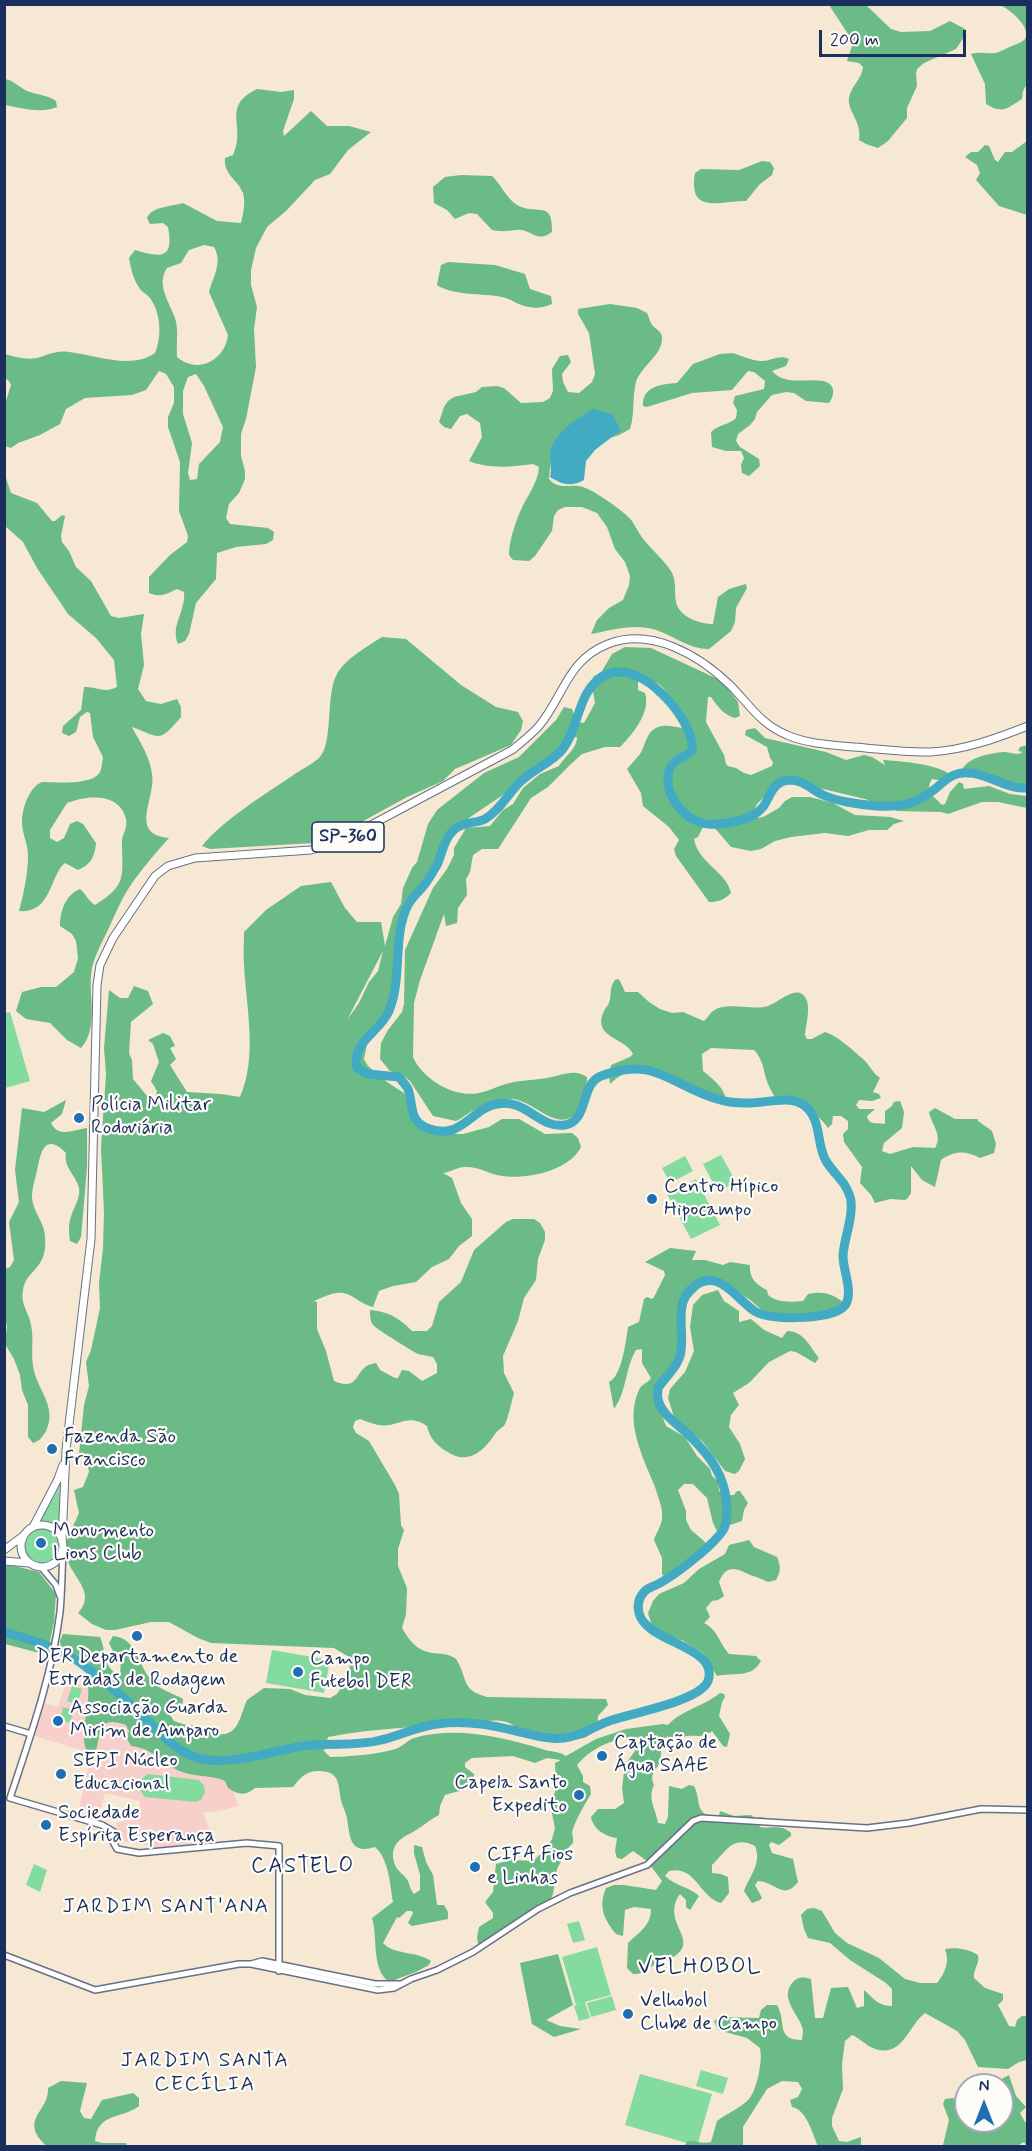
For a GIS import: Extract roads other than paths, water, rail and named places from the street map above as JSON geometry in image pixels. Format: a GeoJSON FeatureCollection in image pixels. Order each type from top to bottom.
{"type":"FeatureCollection","features":[{"type":"Feature","properties":{"kind":"main road","name":"SP-360"},"geometry":{"type":"LineString","coordinates":[[63,1544],[66,1457],[91,1239],[97,985],[104,954],[155,876],[168,866],[195,858],[311,850],[337,843],[512,750],[540,725],[573,670],[586,656],[609,644],[633,638],[655,640],[696,659],[716,672],[756,716],[771,727],[789,736],[811,741],[906,752],[934,752],[990,740],[1028,726]]}},
{"type":"Feature","properties":{"kind":"main road","name":"SP-360"},"geometry":{"type":"LineString","coordinates":[[4,1550],[33,1527],[58,1479],[66,1457]]}},
{"type":"Feature","properties":{"kind":"main road"},"geometry":{"type":"LineString","coordinates":[[4,1561],[29,1563],[41,1567],[58,1560],[63,1544],[54,1529],[40,1525],[33,1527]]}},
{"type":"Feature","properties":{"kind":"main road"},"geometry":{"type":"LineString","coordinates":[[23,1536],[22,1554],[29,1563]]}},
{"type":"Feature","properties":{"kind":"street"},"geometry":{"type":"LineString","coordinates":[[63,1544],[61,1598],[56,1636],[31,1734],[10,1798],[109,1828],[114,1832],[112,1840],[117,1849],[139,1853],[224,1844],[279,1846],[280,1967]]}},
{"type":"Feature","properties":{"kind":"street"},"geometry":{"type":"LineString","coordinates":[[41,1567],[56,1585],[61,1598]]}},
{"type":"Feature","properties":{"kind":"street"},"geometry":{"type":"LineString","coordinates":[[4,1726],[31,1734]]}},
{"type":"Feature","properties":{"kind":"street"},"geometry":{"type":"LineString","coordinates":[[4,1954],[95,1990],[239,1964],[251,1964],[262,1960],[280,1967],[375,1984],[401,1983],[437,1970],[473,1952],[538,1909],[570,1893],[647,1865],[693,1821],[701,1818],[847,1827],[886,1827],[981,1809],[1028,1810]]}},
{"type":"Feature","properties":{"kind":"water"},"geometry":{"type":"Polygon","coordinates":[[[593,409],[612,414],[621,430],[595,450],[586,461],[584,480],[575,484],[559,482],[550,477],[550,458],[554,442],[565,429],[593,409]]]}},
{"type":"Feature","properties":{"kind":"waterway"},"geometry":{"type":"LineString","coordinates":[[4,1632],[67,1654],[115,1691],[183,1752],[215,1761],[312,1745],[373,1742],[430,1725],[446,1723],[484,1724],[544,1737],[564,1738],[612,1720],[679,1700],[702,1688],[708,1681],[709,1669],[703,1660],[644,1623],[638,1607],[640,1598],[648,1588],[667,1579],[696,1557],[715,1540],[726,1522],[725,1492],[716,1468],[694,1440],[666,1414],[658,1399],[658,1388],[676,1365],[680,1356],[683,1304],[691,1289],[701,1282],[710,1280],[726,1287],[749,1307],[764,1315],[789,1318],[818,1316],[840,1309],[848,1299],[843,1256],[851,1215],[850,1195],[826,1161],[814,1118],[799,1102],[724,1101],[649,1071],[620,1070],[594,1080],[578,1117],[565,1125],[547,1123],[524,1109],[507,1103],[488,1107],[459,1127],[450,1130],[441,1131],[423,1126],[415,1118],[408,1089],[399,1077],[368,1074],[357,1068],[356,1059],[362,1044],[389,1011],[396,984],[403,917],[410,902],[427,882],[437,865],[451,833],[458,826],[481,821],[490,816],[519,783],[558,754],[568,741],[589,690],[595,682],[612,673],[635,675],[649,683],[666,698],[683,719],[690,735],[692,751],[670,768],[669,789],[684,813],[699,822],[722,824],[752,816],[763,807],[779,783],[790,780],[836,799],[876,806],[914,802],[957,774],[975,774],[1010,786],[1028,788]]}},
{"type":"Feature","properties":{"kind":"place","name":"Polícia Militar Rodoviária"},"geometry":{"type":"Point","coordinates":[79,1118]}},
{"type":"Feature","properties":{"kind":"place","name":"Centro Hípico Hipocampo"},"geometry":{"type":"Point","coordinates":[652,1199]}},
{"type":"Feature","properties":{"kind":"place","name":"Fazenda São Francisco"},"geometry":{"type":"Point","coordinates":[52,1449]}},
{"type":"Feature","properties":{"kind":"place","name":"Monumento Lions Club"},"geometry":{"type":"Point","coordinates":[41,1543]}},
{"type":"Feature","properties":{"kind":"place","name":"DER Departamento de Estradas de Rodagem"},"geometry":{"type":"Point","coordinates":[137,1636]}},
{"type":"Feature","properties":{"kind":"place","name":"Campo Futebol DER"},"geometry":{"type":"Point","coordinates":[298,1672]}},
{"type":"Feature","properties":{"kind":"place","name":"Associação Guarda Mirim de Amparo"},"geometry":{"type":"Point","coordinates":[58,1721]}},
{"type":"Feature","properties":{"kind":"place","name":"Captação de Água SAAE"},"geometry":{"type":"Point","coordinates":[602,1756]}},
{"type":"Feature","properties":{"kind":"place","name":"SEPI Núcleo Educacional"},"geometry":{"type":"Point","coordinates":[61,1774]}},
{"type":"Feature","properties":{"kind":"place","name":"Capela Santo Expedito"},"geometry":{"type":"Point","coordinates":[579,1795]}},
{"type":"Feature","properties":{"kind":"place","name":"Sociedade Espírita Esperança"},"geometry":{"type":"Point","coordinates":[46,1825]}},
{"type":"Feature","properties":{"kind":"place","name":"CIFA Fios e Linhas"},"geometry":{"type":"Point","coordinates":[475,1867]}},
{"type":"Feature","properties":{"kind":"place","name":"Velhobol Clube de Campo"},"geometry":{"type":"Point","coordinates":[628,2014]}},
{"type":"Feature","properties":{"kind":"district","name":"CASTELO"},"geometry":{"type":"Point","coordinates":[303,1867]}},
{"type":"Feature","properties":{"kind":"district","name":"JARDIM SANT'ANA"},"geometry":{"type":"Point","coordinates":[166,1908]}},
{"type":"Feature","properties":{"kind":"district","name":"VELHOBOL"},"geometry":{"type":"Point","coordinates":[700,1968]}},
{"type":"Feature","properties":{"kind":"district","name":"JARDIM SANTA CECÍLIA"},"geometry":{"type":"Point","coordinates":[205,2074]}}]}
